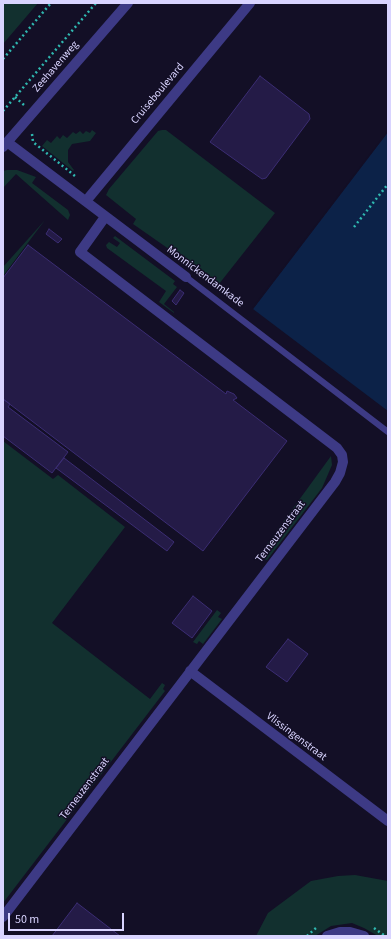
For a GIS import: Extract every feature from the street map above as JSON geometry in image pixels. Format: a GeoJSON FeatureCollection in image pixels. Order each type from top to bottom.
{"type":"FeatureCollection","features":[{"type":"Feature","properties":{"kind":"street","name":"Zeehavenweg"},"geometry":{"type":"LineString","coordinates":[[5,145],[128,3]]}},
{"type":"Feature","properties":{"kind":"street","name":"Cruiseboulevard"},"geometry":{"type":"LineString","coordinates":[[86,201],[250,3]]}},
{"type":"Feature","properties":{"kind":"street","name":"Monnickendamkade"},"geometry":{"type":"LineString","coordinates":[[5,145],[86,201],[186,277]]}},
{"type":"Feature","properties":{"kind":"street","name":"Terneuzenstraat"},"geometry":{"type":"LineString","coordinates":[[3,917],[335,482],[340,473],[343,462],[342,455],[337,448],[80,252],[106,217]]}},
{"type":"Feature","properties":{"kind":"street","name":"Vlissingenstraat"},"geometry":{"type":"LineString","coordinates":[[190,671],[388,822]]}},
{"type":"Feature","properties":{"kind":"street"},"geometry":{"type":"LineString","coordinates":[[327,936],[345,932],[359,933],[364,936]]}},
{"type":"Feature","properties":{"kind":"lane","name":"Monnickendamkade"},"geometry":{"type":"LineString","coordinates":[[186,277],[388,432]]}},
{"type":"Feature","properties":{"kind":"path"},"geometry":{"type":"LineString","coordinates":[[3,59],[51,3]]}},
{"type":"Feature","properties":{"kind":"path"},"geometry":{"type":"LineString","coordinates":[[3,111],[96,3]]}},
{"type":"Feature","properties":{"kind":"path"},"geometry":{"type":"LineString","coordinates":[[15,97],[33,113]]}},
{"type":"Feature","properties":{"kind":"path"},"geometry":{"type":"LineString","coordinates":[[35,129],[32,133],[33,142],[75,176],[66,187]]}},
{"type":"Feature","properties":{"kind":"path"},"geometry":{"type":"LineString","coordinates":[[354,227],[388,184]]}},
{"type":"Feature","properties":{"kind":"green space"},"geometry":{"type":"Polygon","coordinates":[[[3,3],[38,3],[3,44],[3,3]]]}},
{"type":"Feature","properties":{"kind":"green space"},"geometry":{"type":"Polygon","coordinates":[[[92,130],[96,133],[90,141],[72,144],[68,150],[68,162],[74,170],[73,171],[42,146],[47,140],[51,143],[57,136],[60,139],[63,135],[67,138],[73,132],[76,134],[80,131],[83,134],[86,131],[90,133],[92,130]]]}},
{"type":"Feature","properties":{"kind":"green space"},"geometry":{"type":"Polygon","coordinates":[[[166,130],[275,213],[219,284],[133,224],[136,219],[106,195],[109,189],[158,131],[166,130]]]}},
{"type":"Feature","properties":{"kind":"green space"},"geometry":{"type":"Polygon","coordinates":[[[17,170],[36,177],[32,183],[68,210],[70,215],[68,220],[16,174],[3,188],[3,171],[17,170]]]}},
{"type":"Feature","properties":{"kind":"green space"},"geometry":{"type":"Polygon","coordinates":[[[45,220],[3,276],[3,267],[45,220]]]}},
{"type":"Feature","properties":{"kind":"green space"},"geometry":{"type":"Polygon","coordinates":[[[115,236],[175,281],[173,284],[177,287],[164,304],[174,313],[159,302],[166,291],[107,248],[106,245],[109,242],[117,247],[120,243],[113,238],[115,236]]]}},
{"type":"Feature","properties":{"kind":"green space"},"geometry":{"type":"Polygon","coordinates":[[[3,441],[53,479],[58,475],[125,527],[52,623],[150,699],[162,683],[165,685],[163,689],[165,691],[3,903],[3,441]]]}},
{"type":"Feature","properties":{"kind":"green space"},"geometry":{"type":"Polygon","coordinates":[[[331,456],[332,465],[322,488],[267,560],[264,559],[259,555],[331,456]]]}},
{"type":"Feature","properties":{"kind":"green space"},"geometry":{"type":"Polygon","coordinates":[[[217,610],[221,613],[218,617],[222,619],[203,644],[199,641],[197,644],[193,642],[217,610]]]}},
{"type":"Feature","properties":{"kind":"green space"},"geometry":{"type":"Polygon","coordinates":[[[355,875],[388,881],[388,936],[378,936],[352,923],[331,926],[315,936],[256,936],[268,913],[311,881],[338,876],[355,875]]]}},
{"type":"Feature","properties":{"kind":"water"},"geometry":{"type":"Polygon","coordinates":[[[388,132],[388,411],[253,309],[388,132]]]}},
{"type":"Feature","properties":{"kind":"pier"},"geometry":{"type":"Polygon","coordinates":[[[388,130],[388,132],[253,309],[252,308],[388,130]]]}},
{"type":"Feature","properties":{"kind":"building"},"geometry":{"type":"Polygon","coordinates":[[[260,76],[309,114],[310,119],[266,178],[262,179],[210,142],[260,76]]]}},
{"type":"Feature","properties":{"kind":"building"},"geometry":{"type":"Polygon","coordinates":[[[49,229],[62,239],[58,243],[46,234],[49,229]]]}},
{"type":"Feature","properties":{"kind":"building"},"geometry":{"type":"Polygon","coordinates":[[[28,245],[226,394],[227,391],[234,394],[237,398],[233,400],[287,441],[203,551],[3,399],[3,278],[28,245]]]}},
{"type":"Feature","properties":{"kind":"building"},"geometry":{"type":"Polygon","coordinates":[[[180,290],[184,293],[176,305],[172,301],[180,290]]]}},
{"type":"Feature","properties":{"kind":"building"},"geometry":{"type":"Polygon","coordinates":[[[3,399],[10,404],[8,407],[68,452],[52,473],[3,436],[3,399]]]}},
{"type":"Feature","properties":{"kind":"building"},"geometry":{"type":"Polygon","coordinates":[[[64,458],[174,542],[167,551],[56,468],[64,458]]]}},
{"type":"Feature","properties":{"kind":"building"},"geometry":{"type":"Polygon","coordinates":[[[193,596],[212,611],[192,638],[172,623],[193,596]]]}},
{"type":"Feature","properties":{"kind":"building"},"geometry":{"type":"Polygon","coordinates":[[[288,639],[308,654],[287,682],[266,667],[288,639]]]}},
{"type":"Feature","properties":{"kind":"building"},"geometry":{"type":"Polygon","coordinates":[[[77,903],[120,936],[52,936],[77,903]]]}}]}
